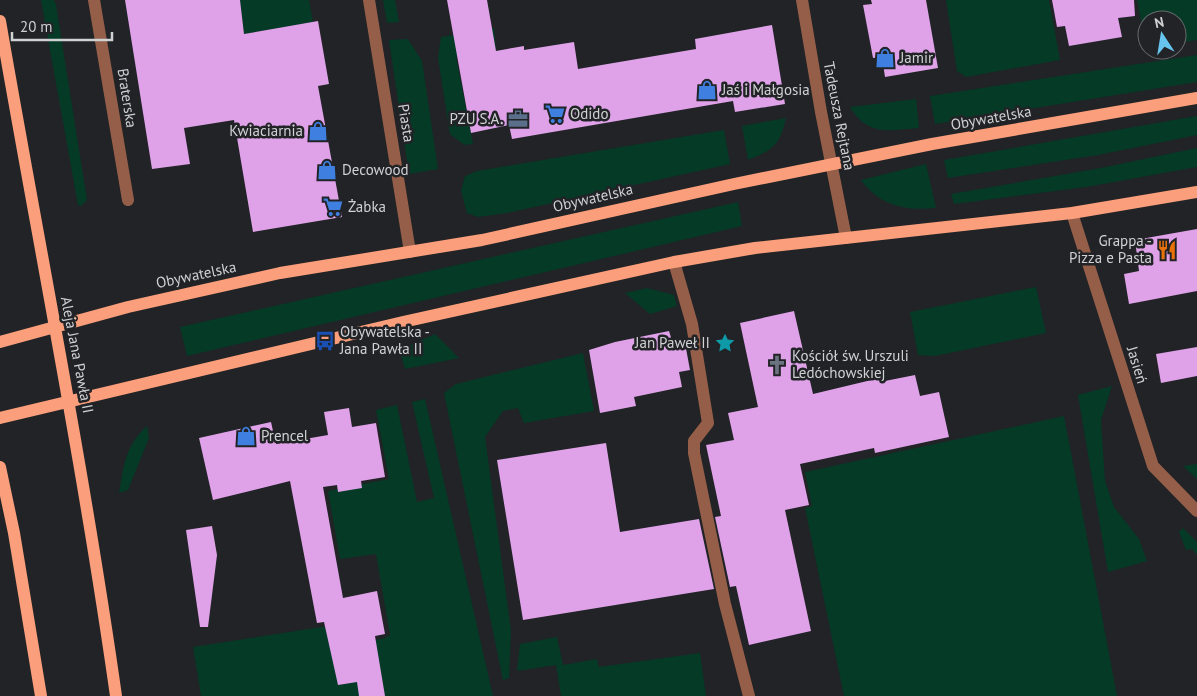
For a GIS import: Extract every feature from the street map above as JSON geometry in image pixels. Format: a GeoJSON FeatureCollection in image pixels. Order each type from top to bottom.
{"type":"FeatureCollection","features":[{"type":"Feature","properties":{"kind":"main road","name":"Aleja Jana Pawła II"},"geometry":{"type":"LineString","coordinates":[[0,21],[54,327],[70,401],[116,696]]}},
{"type":"Feature","properties":{"kind":"main road","name":"Obywatelska"},"geometry":{"type":"LineString","coordinates":[[0,342],[128,307],[280,273],[482,240],[932,144],[1197,98]]}},
{"type":"Feature","properties":{"kind":"main road"},"geometry":{"type":"LineString","coordinates":[[0,418],[403,322],[674,262],[755,248],[1072,212],[1197,192]]}},
{"type":"Feature","properties":{"kind":"main road"},"geometry":{"type":"LineString","coordinates":[[0,467],[14,533],[41,696]]}},
{"type":"Feature","properties":{"kind":"street","name":"Braterska"},"geometry":{"type":"LineString","coordinates":[[94,0],[128,200]]}},
{"type":"Feature","properties":{"kind":"street","name":"Piasta"},"geometry":{"type":"LineString","coordinates":[[369,0],[410,252]]}},
{"type":"Feature","properties":{"kind":"street","name":"Tadeusza Rejtana"},"geometry":{"type":"LineString","coordinates":[[802,0],[846,238]]}},
{"type":"Feature","properties":{"kind":"street","name":"Jasień"},"geometry":{"type":"LineString","coordinates":[[1072,212],[1149,456],[1162,478],[1197,511]]}},
{"type":"Feature","properties":{"kind":"street"},"geometry":{"type":"LineString","coordinates":[[674,262],[692,324],[708,423],[694,441],[694,453],[725,604],[749,696]]}},
{"type":"Feature","properties":{"kind":"green space"},"geometry":{"type":"Polygon","coordinates":[[[41,0],[54,0],[56,5],[87,200],[81,206],[78,205],[41,0]]]}},
{"type":"Feature","properties":{"kind":"green space"},"geometry":{"type":"Polygon","coordinates":[[[240,0],[309,0],[313,22],[244,34],[240,0]]]}},
{"type":"Feature","properties":{"kind":"green space"},"geometry":{"type":"Polygon","coordinates":[[[383,0],[395,0],[399,22],[387,23],[383,0]]]}},
{"type":"Feature","properties":{"kind":"green space"},"geometry":{"type":"Polygon","coordinates":[[[946,0],[1049,0],[1060,60],[966,77],[957,71],[946,0]]]}},
{"type":"Feature","properties":{"kind":"green space"},"geometry":{"type":"Polygon","coordinates":[[[1137,0],[1197,0],[1197,40],[1187,42],[1187,10],[1139,10],[1137,0]]]}},
{"type":"Feature","properties":{"kind":"green space"},"geometry":{"type":"Polygon","coordinates":[[[494,28],[496,49],[456,57],[473,144],[464,145],[450,134],[438,58],[441,37],[494,28]]]}},
{"type":"Feature","properties":{"kind":"green space"},"geometry":{"type":"Polygon","coordinates":[[[408,39],[422,61],[438,169],[409,174],[389,40],[408,39]]]}},
{"type":"Feature","properties":{"kind":"green space"},"geometry":{"type":"Polygon","coordinates":[[[1197,55],[1197,82],[935,124],[930,96],[1164,60],[1187,60],[1187,57],[1197,55]]]}},
{"type":"Feature","properties":{"kind":"green space"},"geometry":{"type":"Polygon","coordinates":[[[916,99],[919,128],[880,130],[864,123],[850,107],[916,99]]]}},
{"type":"Feature","properties":{"kind":"green space"},"geometry":{"type":"Polygon","coordinates":[[[1197,116],[1197,135],[1098,155],[948,178],[944,160],[1197,116]]]}},
{"type":"Feature","properties":{"kind":"green space"},"geometry":{"type":"Polygon","coordinates":[[[786,118],[778,141],[764,153],[748,160],[742,126],[786,118]]]}},
{"type":"Feature","properties":{"kind":"green space"},"geometry":{"type":"Polygon","coordinates":[[[724,130],[730,164],[507,213],[478,217],[467,213],[461,191],[465,176],[477,171],[724,130]]]}},
{"type":"Feature","properties":{"kind":"green space"},"geometry":{"type":"Polygon","coordinates":[[[1197,148],[1197,167],[1086,187],[954,204],[951,194],[1101,168],[1197,148]]]}},
{"type":"Feature","properties":{"kind":"green space"},"geometry":{"type":"Polygon","coordinates":[[[926,164],[936,208],[914,209],[894,205],[876,196],[861,180],[926,164]]]}},
{"type":"Feature","properties":{"kind":"green space"},"geometry":{"type":"Polygon","coordinates":[[[738,202],[742,226],[187,356],[180,327],[738,202]]]}},
{"type":"Feature","properties":{"kind":"green space"},"geometry":{"type":"Polygon","coordinates":[[[1036,287],[1046,333],[935,356],[918,355],[910,312],[1036,287]]]}},
{"type":"Feature","properties":{"kind":"green space"},"geometry":{"type":"Polygon","coordinates":[[[647,288],[674,295],[677,306],[650,314],[625,293],[647,288]]]}},
{"type":"Feature","properties":{"kind":"green space"},"geometry":{"type":"Polygon","coordinates":[[[435,334],[459,358],[405,369],[400,352],[402,349],[435,334]]]}},
{"type":"Feature","properties":{"kind":"green space"},"geometry":{"type":"Polygon","coordinates":[[[583,353],[594,411],[524,423],[518,408],[503,411],[485,437],[511,631],[509,678],[503,680],[444,393],[456,384],[583,353]]]}},
{"type":"Feature","properties":{"kind":"green space"},"geometry":{"type":"Polygon","coordinates":[[[1112,386],[1101,420],[1105,481],[1114,507],[1139,539],[1147,561],[1108,572],[1078,395],[1112,386]]]}},
{"type":"Feature","properties":{"kind":"green space"},"geometry":{"type":"Polygon","coordinates":[[[425,399],[493,696],[201,696],[193,647],[341,624],[346,647],[385,638],[390,635],[376,554],[340,559],[328,491],[389,479],[376,410],[397,405],[417,502],[434,498],[412,402],[425,399]]]}},
{"type":"Feature","properties":{"kind":"green space"},"geometry":{"type":"Polygon","coordinates":[[[1064,416],[1117,696],[844,696],[805,508],[812,506],[805,472],[1064,416]]]}},
{"type":"Feature","properties":{"kind":"green space"},"geometry":{"type":"Polygon","coordinates":[[[147,426],[149,438],[128,490],[119,493],[124,465],[130,449],[134,441],[147,426]]]}},
{"type":"Feature","properties":{"kind":"green space"},"geometry":{"type":"Polygon","coordinates":[[[1197,464],[1197,479],[1183,466],[1197,464]]]}},
{"type":"Feature","properties":{"kind":"green space"},"geometry":{"type":"Polygon","coordinates":[[[1183,528],[1197,542],[1197,555],[1192,549],[1186,550],[1179,532],[1183,528]]]}},
{"type":"Feature","properties":{"kind":"green space"},"geometry":{"type":"Polygon","coordinates":[[[557,637],[563,665],[597,659],[599,667],[700,653],[706,696],[561,696],[556,665],[517,671],[520,644],[557,637]]]}},
{"type":"Feature","properties":{"kind":"building"},"geometry":{"type":"Polygon","coordinates":[[[125,0],[240,0],[244,34],[318,21],[329,84],[318,86],[342,217],[253,232],[234,120],[184,128],[190,164],[152,169],[125,0]]]}},
{"type":"Feature","properties":{"kind":"building"},"geometry":{"type":"Polygon","coordinates":[[[447,0],[487,0],[496,51],[524,46],[524,50],[574,42],[578,69],[696,49],[695,39],[772,25],[785,104],[735,112],[733,101],[512,139],[509,125],[471,133],[447,0]]]}},
{"type":"Feature","properties":{"kind":"building"},"geometry":{"type":"Polygon","coordinates":[[[871,0],[926,0],[938,68],[885,77],[882,57],[873,58],[863,5],[872,4],[871,0]]]}},
{"type":"Feature","properties":{"kind":"building"},"geometry":{"type":"Polygon","coordinates":[[[1052,0],[1134,0],[1135,16],[1118,18],[1122,37],[1069,46],[1065,26],[1057,27],[1052,0]]]}},
{"type":"Feature","properties":{"kind":"building"},"geometry":{"type":"Polygon","coordinates":[[[1197,229],[1197,291],[1129,304],[1124,274],[1139,271],[1135,240],[1197,229]]]}},
{"type":"Feature","properties":{"kind":"building"},"geometry":{"type":"Polygon","coordinates":[[[794,311],[813,394],[884,377],[885,381],[915,375],[920,396],[939,392],[949,437],[875,453],[874,448],[800,464],[809,505],[785,510],[811,631],[749,645],[736,586],[730,587],[715,517],[721,516],[706,445],[734,440],[728,413],[758,407],[740,323],[794,311]]]}},
{"type":"Feature","properties":{"kind":"building"},"geometry":{"type":"Polygon","coordinates":[[[669,331],[673,344],[685,343],[690,370],[679,372],[682,387],[634,397],[636,406],[600,413],[589,350],[615,342],[669,331]]]}},
{"type":"Feature","properties":{"kind":"building"},"geometry":{"type":"Polygon","coordinates":[[[1197,347],[1197,376],[1161,383],[1156,354],[1197,347]]]}},
{"type":"Feature","properties":{"kind":"building"},"geometry":{"type":"Polygon","coordinates":[[[349,408],[352,427],[376,423],[385,477],[361,481],[362,488],[338,492],[337,485],[323,487],[343,598],[377,591],[385,634],[375,636],[385,696],[359,696],[357,682],[338,685],[324,622],[317,623],[290,481],[213,500],[199,438],[271,422],[276,444],[328,435],[324,412],[349,408]]]}},
{"type":"Feature","properties":{"kind":"building"},"geometry":{"type":"Polygon","coordinates":[[[606,443],[620,532],[699,519],[714,589],[523,620],[497,460],[606,443]]]}},
{"type":"Feature","properties":{"kind":"building"},"geometry":{"type":"Polygon","coordinates":[[[212,526],[217,555],[208,627],[200,627],[186,530],[212,526]]]}},
{"type":"Feature","properties":{"kind":"place","name":"Jamir"},"geometry":{"type":"Point","coordinates":[885,58]}},
{"type":"Feature","properties":{"kind":"place","name":"Jaś i Małgosia"},"geometry":{"type":"Point","coordinates":[707,90]}},
{"type":"Feature","properties":{"kind":"place","name":"Odido"},"geometry":{"type":"Point","coordinates":[555,114]}},
{"type":"Feature","properties":{"kind":"place","name":"PZU S.A."},"geometry":{"type":"Point","coordinates":[518,119]}},
{"type":"Feature","properties":{"kind":"place","name":"Kwiaciarnia"},"geometry":{"type":"Point","coordinates":[318,131]}},
{"type":"Feature","properties":{"kind":"place","name":"Decowood"},"geometry":{"type":"Point","coordinates":[327,170]}},
{"type":"Feature","properties":{"kind":"place","name":"Żabka"},"geometry":{"type":"Point","coordinates":[333,207]}},
{"type":"Feature","properties":{"kind":"place","name":"Grappa - Pizza e Pasta"},"geometry":{"type":"Point","coordinates":[1167,250]}},
{"type":"Feature","properties":{"kind":"place","name":"Obywatelska - Jana Pawła II"},"geometry":{"type":"Point","coordinates":[325,341]}},
{"type":"Feature","properties":{"kind":"place","name":"Jan Paweł II"},"geometry":{"type":"Point","coordinates":[725,343]}},
{"type":"Feature","properties":{"kind":"place","name":"Kościół św. Urszuli Ledóchowskiej"},"geometry":{"type":"Point","coordinates":[777,365]}},
{"type":"Feature","properties":{"kind":"place","name":"Prencel"},"geometry":{"type":"Point","coordinates":[246,436]}}]}
